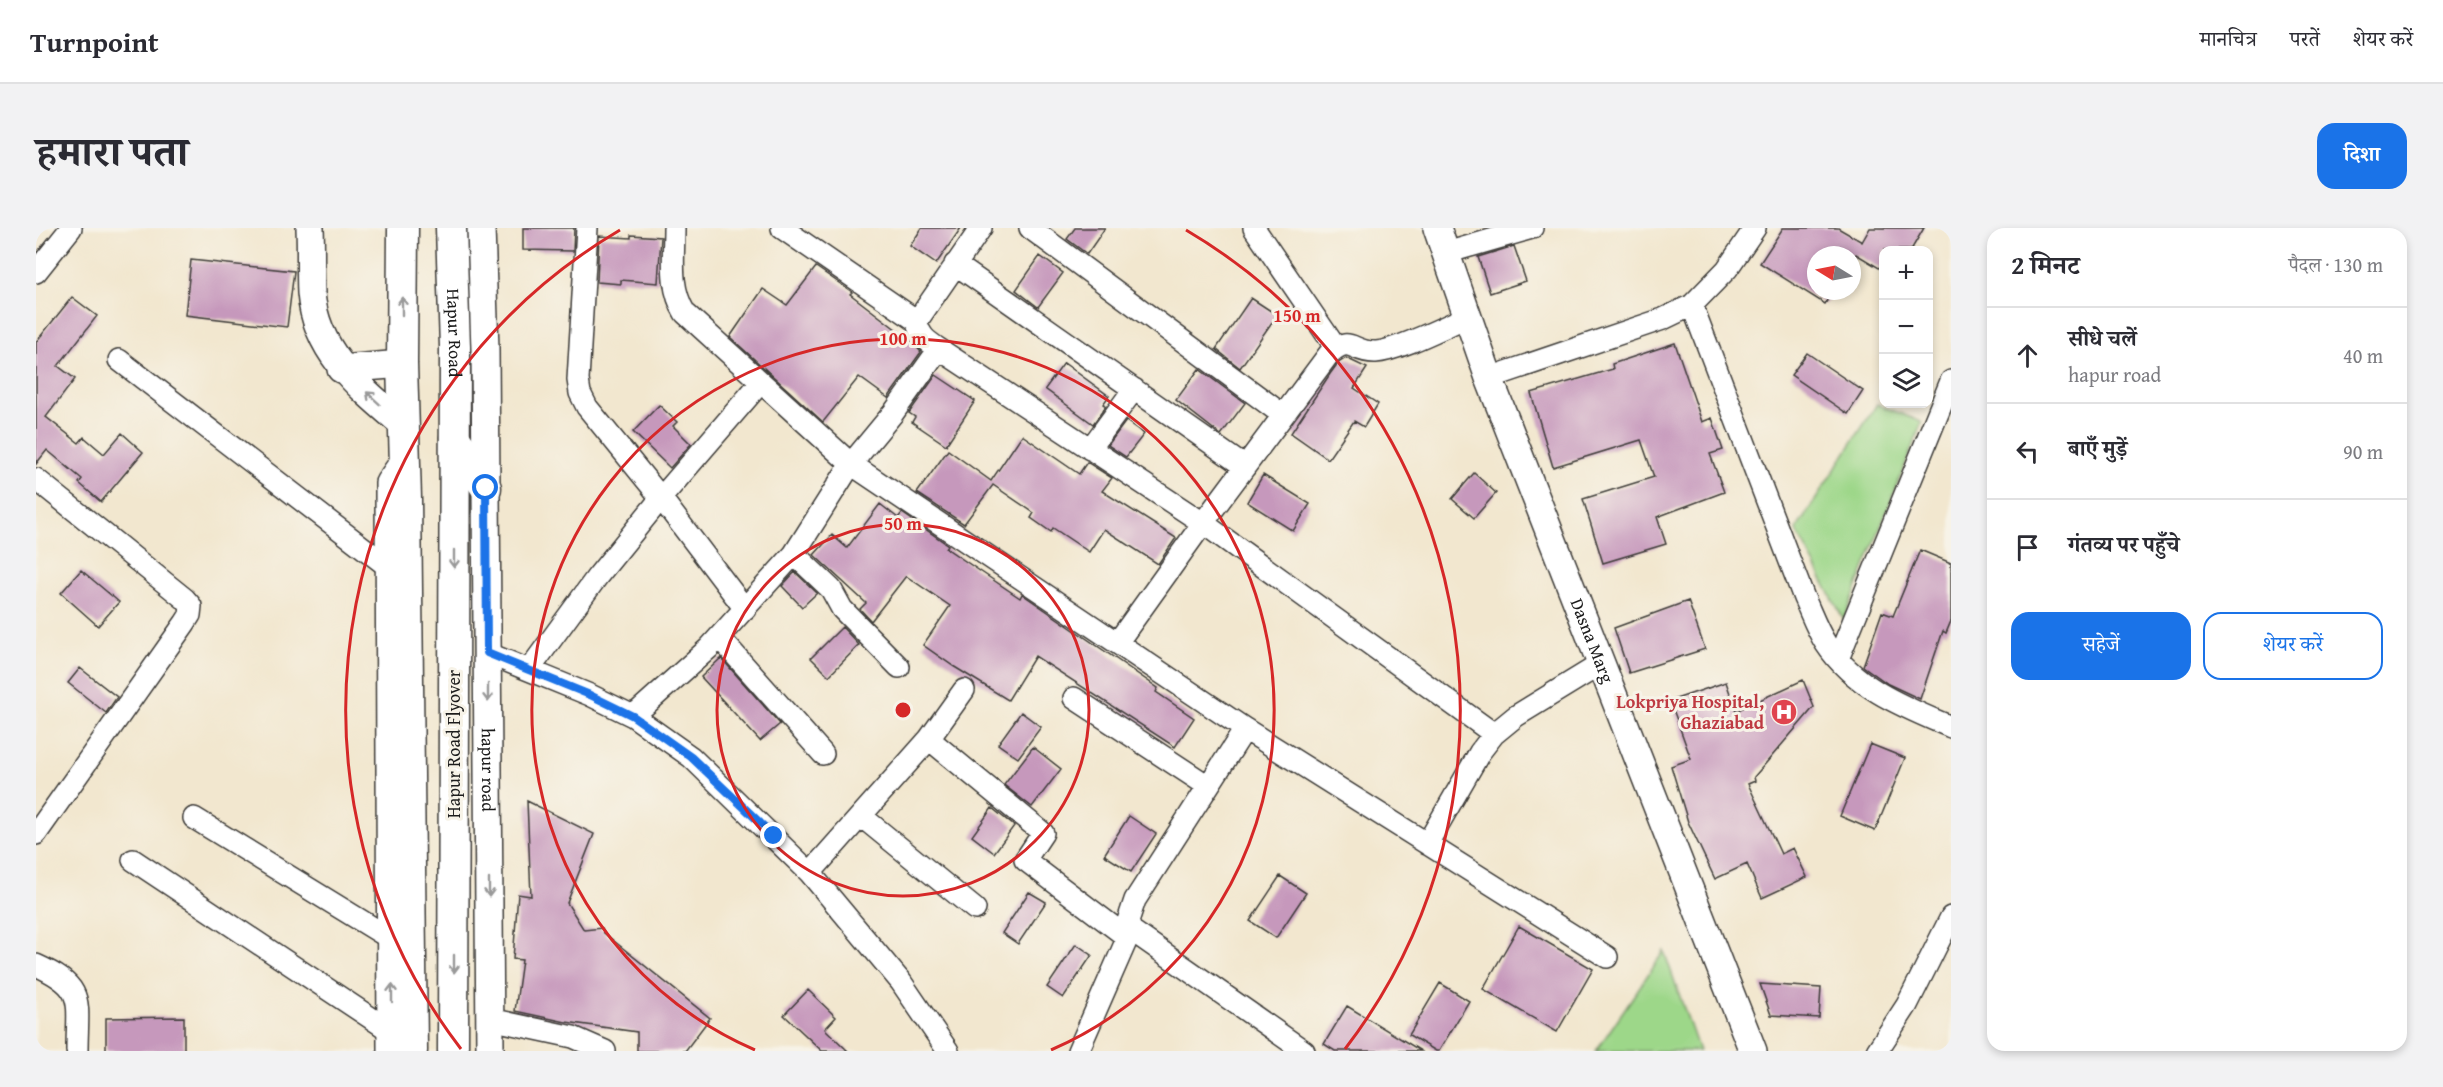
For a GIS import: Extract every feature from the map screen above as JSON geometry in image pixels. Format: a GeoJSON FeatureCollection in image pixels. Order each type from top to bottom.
{"type":"FeatureCollection","features":[{"type":"Feature","properties":{"kind":"main road"},"geometry":{"type":"LineString","coordinates":[[398,1045],[406,499],[402,364],[403,228]]}},
{"type":"Feature","properties":{"kind":"main road","name":"Hapur Road"},"geometry":{"type":"LineString","coordinates":[[455,438],[458,228]]}},
{"type":"Feature","properties":{"kind":"main road"},"geometry":{"type":"LineString","coordinates":[[455,438],[486,488]]}},
{"type":"Feature","properties":{"kind":"main road","name":"Hapur Road Flyover"},"geometry":{"type":"LineString","coordinates":[[453,1051],[455,438]]}},
{"type":"Feature","properties":{"kind":"street"},"geometry":{"type":"LineString","coordinates":[[36,272],[70,228]]}},
{"type":"Feature","properties":{"kind":"street"},"geometry":{"type":"LineString","coordinates":[[310,228],[311,294],[315,317],[323,340],[342,369],[405,426]]}},
{"type":"Feature","properties":{"kind":"street","name":"hapur road"},"geometry":{"type":"LineString","coordinates":[[481,228],[486,488],[490,1051]]}},
{"type":"Feature","properties":{"kind":"street"},"geometry":{"type":"LineString","coordinates":[[587,228],[578,380],[580,393],[587,407],[661,498],[745,609]]}},
{"type":"Feature","properties":{"kind":"street"},"geometry":{"type":"LineString","coordinates":[[674,228],[673,283],[677,300],[685,313],[851,464],[1245,729],[1607,957]]}},
{"type":"Feature","properties":{"kind":"street"},"geometry":{"type":"LineString","coordinates":[[782,228],[917,321]]}},
{"type":"Feature","properties":{"kind":"street"},"geometry":{"type":"LineString","coordinates":[[981,228],[917,321],[918,330],[924,338],[1203,523],[1494,734]]}},
{"type":"Feature","properties":{"kind":"street"},"geometry":{"type":"LineString","coordinates":[[1030,228],[1283,415]]}},
{"type":"Feature","properties":{"kind":"street"},"geometry":{"type":"LineString","coordinates":[[1254,228],[1336,348]]}},
{"type":"Feature","properties":{"kind":"street"},"geometry":{"type":"LineString","coordinates":[[1441,241],[1532,228]]}},
{"type":"Feature","properties":{"kind":"street"},"geometry":{"type":"LineString","coordinates":[[1489,378],[1663,319],[1692,305],[1727,269],[1755,228]]}},
{"type":"Feature","properties":{"kind":"street","name":"Dasna Marg"},"geometry":{"type":"LineString","coordinates":[[1441,241],[1489,378],[1753,1051]]}},
{"type":"Feature","properties":{"kind":"street"},"geometry":{"type":"LineString","coordinates":[[955,264],[1245,467]]}},
{"type":"Feature","properties":{"kind":"street"},"geometry":{"type":"LineString","coordinates":[[1692,305],[1804,598],[1825,643],[1858,680],[1895,703],[1951,727]]}},
{"type":"Feature","properties":{"kind":"street"},"geometry":{"type":"LineString","coordinates":[[1117,643],[1283,415],[1340,344],[1347,344],[1365,351],[1387,350],[1467,317]]}},
{"type":"Feature","properties":{"kind":"street"},"geometry":{"type":"LineString","coordinates":[[633,716],[719,637],[794,554],[851,464],[894,412],[939,349]]}},
{"type":"Feature","properties":{"kind":"street"},"geometry":{"type":"LineString","coordinates":[[119,360],[391,569]]}},
{"type":"Feature","properties":{"kind":"street"},"geometry":{"type":"LineString","coordinates":[[342,369],[402,364]]}},
{"type":"Feature","properties":{"kind":"street"},"geometry":{"type":"LineString","coordinates":[[1838,659],[1951,381]]}},
{"type":"Feature","properties":{"kind":"street"},"geometry":{"type":"LineString","coordinates":[[529,670],[597,577],[661,498],[761,382]]}},
{"type":"Feature","properties":{"kind":"street"},"geometry":{"type":"LineString","coordinates":[[1090,448],[1134,389]]}},
{"type":"Feature","properties":{"kind":"street"},"geometry":{"type":"LineString","coordinates":[[398,1045],[391,939],[389,483],[405,460]]}},
{"type":"Feature","properties":{"kind":"street"},"geometry":{"type":"LineString","coordinates":[[36,478],[191,606],[190,615],[185,623],[36,834]]}},
{"type":"Feature","properties":{"kind":"street"},"geometry":{"type":"LineString","coordinates":[[794,554],[831,590],[842,609],[899,667]]}},
{"type":"Feature","properties":{"kind":"street"},"geometry":{"type":"LineString","coordinates":[[719,637],[823,754]]}},
{"type":"Feature","properties":{"kind":"street"},"geometry":{"type":"LineString","coordinates":[[487,653],[590,695],[633,716],[691,757],[810,873],[901,981],[948,1051]]}},
{"type":"Feature","properties":{"kind":"street"},"geometry":{"type":"LineString","coordinates":[[1428,844],[1480,752],[1494,734],[1516,716],[1601,664]]}},
{"type":"Feature","properties":{"kind":"street"},"geometry":{"type":"LineString","coordinates":[[810,873],[929,739],[964,690]]}},
{"type":"Feature","properties":{"kind":"street"},"geometry":{"type":"LineString","coordinates":[[1074,698],[1208,786]]}},
{"type":"Feature","properties":{"kind":"street"},"geometry":{"type":"LineString","coordinates":[[1078,1051],[1130,934],[1128,921],[1135,900],[1245,729]]}},
{"type":"Feature","properties":{"kind":"street"},"geometry":{"type":"LineString","coordinates":[[929,739],[1044,833],[1025,860],[1304,1051]]}},
{"type":"Feature","properties":{"kind":"street"},"geometry":{"type":"LineString","coordinates":[[861,816],[975,909]]}},
{"type":"Feature","properties":{"kind":"street"},"geometry":{"type":"LineString","coordinates":[[194,818],[391,939]]}},
{"type":"Feature","properties":{"kind":"street"},"geometry":{"type":"LineString","coordinates":[[133,860],[398,1045]]}},
{"type":"Feature","properties":{"kind":"street"},"geometry":{"type":"LineString","coordinates":[[1877,1051],[1907,1005],[1951,917]]}},
{"type":"Feature","properties":{"kind":"street"},"geometry":{"type":"LineString","coordinates":[[36,965],[67,982],[75,993],[77,1051]]}},
{"type":"Feature","properties":{"kind":"street"},"geometry":{"type":"LineString","coordinates":[[490,1019],[573,1037],[605,1051]]}},
{"type":"Feature","properties":{"kind":"green space"},"geometry":{"type":"Polygon","coordinates":[[[1877,404],[1879,408],[1887,408],[1922,422],[1844,620],[1796,530],[1877,404]]]}},
{"type":"Feature","properties":{"kind":"green space"},"geometry":{"type":"Polygon","coordinates":[[[1664,951],[1699,1051],[1596,1051],[1664,951]]]}},
{"type":"Feature","properties":{"kind":"building"},"geometry":{"type":"Polygon","coordinates":[[[523,228],[574,228],[573,251],[523,250],[523,228]]]}},
{"type":"Feature","properties":{"kind":"building"},"geometry":{"type":"Polygon","coordinates":[[[922,228],[961,228],[936,264],[910,246],[922,228]]]}},
{"type":"Feature","properties":{"kind":"building"},"geometry":{"type":"Polygon","coordinates":[[[1075,228],[1105,228],[1087,254],[1067,239],[1075,228]]]}},
{"type":"Feature","properties":{"kind":"building"},"geometry":{"type":"Polygon","coordinates":[[[1783,228],[1838,228],[1862,242],[1870,228],[1924,228],[1913,246],[1879,246],[1879,268],[1861,257],[1861,246],[1807,246],[1807,293],[1760,263],[1783,228]]]}},
{"type":"Feature","properties":{"kind":"building"},"geometry":{"type":"Polygon","coordinates":[[[631,235],[661,237],[658,283],[621,280],[621,284],[597,282],[599,236],[631,238],[631,235]]]}},
{"type":"Feature","properties":{"kind":"building"},"geometry":{"type":"Polygon","coordinates":[[[1514,246],[1526,281],[1490,293],[1478,257],[1514,246]]]}},
{"type":"Feature","properties":{"kind":"building"},"geometry":{"type":"Polygon","coordinates":[[[1040,256],[1063,273],[1038,307],[1016,290],[1040,256]]]}},
{"type":"Feature","properties":{"kind":"building"},"geometry":{"type":"Polygon","coordinates":[[[191,260],[294,271],[287,327],[185,315],[191,260]]]}},
{"type":"Feature","properties":{"kind":"building"},"geometry":{"type":"Polygon","coordinates":[[[816,267],[852,292],[850,294],[910,340],[921,352],[888,398],[859,377],[823,422],[730,337],[763,289],[787,305],[816,267]]]}},
{"type":"Feature","properties":{"kind":"building"},"geometry":{"type":"Polygon","coordinates":[[[72,297],[97,316],[58,366],[75,379],[46,417],[79,443],[84,437],[104,454],[122,433],[143,452],[101,502],[79,483],[82,479],[47,450],[36,464],[36,342],[72,297]]]}},
{"type":"Feature","properties":{"kind":"building"},"geometry":{"type":"Polygon","coordinates":[[[1251,298],[1277,315],[1240,368],[1216,349],[1251,298]]]}},
{"type":"Feature","properties":{"kind":"building"},"geometry":{"type":"Polygon","coordinates":[[[1675,343],[1702,422],[1712,418],[1723,450],[1710,454],[1724,492],[1657,517],[1666,544],[1603,563],[1583,499],[1654,477],[1641,440],[1553,467],[1531,393],[1613,369],[1612,364],[1675,343]]]}},
{"type":"Feature","properties":{"kind":"building"},"geometry":{"type":"Polygon","coordinates":[[[1807,353],[1863,391],[1848,414],[1791,375],[1807,353]]]}},
{"type":"Feature","properties":{"kind":"building"},"geometry":{"type":"Polygon","coordinates":[[[1346,358],[1367,368],[1354,388],[1378,404],[1364,427],[1354,421],[1328,459],[1291,433],[1338,363],[1346,358]]]}},
{"type":"Feature","properties":{"kind":"building"},"geometry":{"type":"Polygon","coordinates":[[[1064,363],[1109,396],[1103,404],[1106,406],[1093,424],[1045,389],[1064,363]]]}},
{"type":"Feature","properties":{"kind":"building"},"geometry":{"type":"Polygon","coordinates":[[[1199,369],[1245,403],[1221,435],[1176,400],[1199,369]]]}},
{"type":"Feature","properties":{"kind":"building"},"geometry":{"type":"Polygon","coordinates":[[[936,375],[975,401],[946,445],[912,422],[915,417],[909,413],[936,375]]]}},
{"type":"Feature","properties":{"kind":"building"},"geometry":{"type":"Polygon","coordinates":[[[659,405],[677,422],[673,426],[691,444],[670,468],[633,432],[659,405]]]}},
{"type":"Feature","properties":{"kind":"building"},"geometry":{"type":"Polygon","coordinates":[[[1126,421],[1144,434],[1126,457],[1108,445],[1126,421]]]}},
{"type":"Feature","properties":{"kind":"building"},"geometry":{"type":"Polygon","coordinates":[[[1022,435],[1079,474],[1087,462],[1112,478],[1102,491],[1176,538],[1158,564],[1104,529],[1089,552],[1053,528],[1051,532],[1031,518],[1034,513],[993,485],[964,524],[917,493],[948,450],[991,481],[1022,435]]]}},
{"type":"Feature","properties":{"kind":"building"},"geometry":{"type":"Polygon","coordinates":[[[1474,473],[1496,493],[1474,518],[1452,499],[1474,473]]]}},
{"type":"Feature","properties":{"kind":"building"},"geometry":{"type":"Polygon","coordinates":[[[1263,475],[1310,504],[1293,531],[1247,502],[1263,475]]]}},
{"type":"Feature","properties":{"kind":"building"},"geometry":{"type":"Polygon","coordinates":[[[880,504],[898,518],[902,513],[948,545],[946,548],[965,561],[1020,598],[1022,594],[1158,688],[1156,692],[1194,718],[1175,747],[1035,656],[1008,700],[953,666],[923,645],[950,606],[906,576],[871,621],[860,609],[866,603],[814,555],[832,535],[847,548],[880,504]]]}},
{"type":"Feature","properties":{"kind":"building"},"geometry":{"type":"Polygon","coordinates":[[[1920,550],[1951,563],[1951,621],[1946,633],[1943,631],[1920,699],[1888,684],[1863,666],[1882,612],[1893,616],[1920,550]]]}},
{"type":"Feature","properties":{"kind":"building"},"geometry":{"type":"Polygon","coordinates":[[[81,570],[119,602],[98,626],[61,593],[81,570]]]}},
{"type":"Feature","properties":{"kind":"building"},"geometry":{"type":"Polygon","coordinates":[[[795,572],[817,593],[802,607],[782,586],[795,572]]]}},
{"type":"Feature","properties":{"kind":"building"},"geometry":{"type":"Polygon","coordinates":[[[1688,601],[1705,649],[1629,673],[1614,628],[1688,601]]]}},
{"type":"Feature","properties":{"kind":"building"},"geometry":{"type":"Polygon","coordinates":[[[842,627],[859,645],[829,676],[811,658],[842,627]]]}},
{"type":"Feature","properties":{"kind":"building"},"geometry":{"type":"Polygon","coordinates":[[[721,658],[780,724],[760,741],[701,677],[721,658]]]}},
{"type":"Feature","properties":{"kind":"building"},"geometry":{"type":"Polygon","coordinates":[[[80,668],[117,697],[106,713],[68,683],[80,668]]]}},
{"type":"Feature","properties":{"kind":"building"},"geometry":{"type":"Polygon","coordinates":[[[1803,680],[1814,707],[1754,777],[1755,781],[1748,784],[1781,854],[1793,848],[1807,877],[1762,898],[1747,864],[1715,879],[1688,822],[1671,766],[1691,759],[1670,701],[1726,682],[1736,711],[1803,680]]]}},
{"type":"Feature","properties":{"kind":"building"},"geometry":{"type":"Polygon","coordinates":[[[1021,712],[1041,727],[1018,758],[998,744],[1021,712]]]}},
{"type":"Feature","properties":{"kind":"building"},"geometry":{"type":"Polygon","coordinates":[[[1870,744],[1905,758],[1875,831],[1840,816],[1870,744]]]}},
{"type":"Feature","properties":{"kind":"building"},"geometry":{"type":"Polygon","coordinates":[[[1033,747],[1061,769],[1032,807],[1004,785],[1033,747]]]}},
{"type":"Feature","properties":{"kind":"building"},"geometry":{"type":"Polygon","coordinates":[[[527,801],[594,834],[567,903],[584,930],[602,928],[604,933],[710,1018],[685,1051],[637,1051],[637,1032],[566,1022],[515,1011],[522,960],[513,959],[518,894],[531,896],[527,801]]]}},
{"type":"Feature","properties":{"kind":"building"},"geometry":{"type":"Polygon","coordinates":[[[992,808],[1014,826],[994,853],[972,836],[992,808]]]}},
{"type":"Feature","properties":{"kind":"building"},"geometry":{"type":"Polygon","coordinates":[[[1129,816],[1156,834],[1131,872],[1104,855],[1129,816]]]}},
{"type":"Feature","properties":{"kind":"building"},"geometry":{"type":"Polygon","coordinates":[[[1280,876],[1306,893],[1276,938],[1250,921],[1280,876]]]}},
{"type":"Feature","properties":{"kind":"building"},"geometry":{"type":"Polygon","coordinates":[[[1029,892],[1046,902],[1018,944],[1002,933],[1029,892]]]}},
{"type":"Feature","properties":{"kind":"building"},"geometry":{"type":"Polygon","coordinates":[[[1519,926],[1593,969],[1557,1032],[1483,989],[1519,926]]]}},
{"type":"Feature","properties":{"kind":"building"},"geometry":{"type":"Polygon","coordinates":[[[1076,944],[1092,955],[1063,998],[1047,987],[1076,944]]]}},
{"type":"Feature","properties":{"kind":"building"},"geometry":{"type":"Polygon","coordinates":[[[1440,983],[1469,1001],[1439,1051],[1436,1051],[1409,1035],[1440,983]]]}},
{"type":"Feature","properties":{"kind":"building"},"geometry":{"type":"Polygon","coordinates":[[[1760,984],[1821,988],[1819,1018],[1771,1015],[1760,984]]]}},
{"type":"Feature","properties":{"kind":"building"},"geometry":{"type":"Polygon","coordinates":[[[808,990],[836,1017],[825,1029],[848,1051],[822,1051],[784,1015],[808,990]]]}},
{"type":"Feature","properties":{"kind":"building"},"geometry":{"type":"Polygon","coordinates":[[[1347,1006],[1421,1051],[1335,1051],[1324,1044],[1347,1006]]]}},
{"type":"Feature","properties":{"kind":"building"},"geometry":{"type":"Polygon","coordinates":[[[184,1017],[184,1051],[106,1051],[106,1018],[184,1017]]]}},
{"type":"Feature","properties":{"kind":"place","name":"Lokpriya Hospital, Ghaziabad"},"geometry":{"type":"Point","coordinates":[1784,712]}},
{"type":"Feature","properties":{"kind":"route"},"geometry":{"type":"LineString","coordinates":[[486,488],[487,653],[590,695],[633,716],[691,757],[774,836]]}}]}
